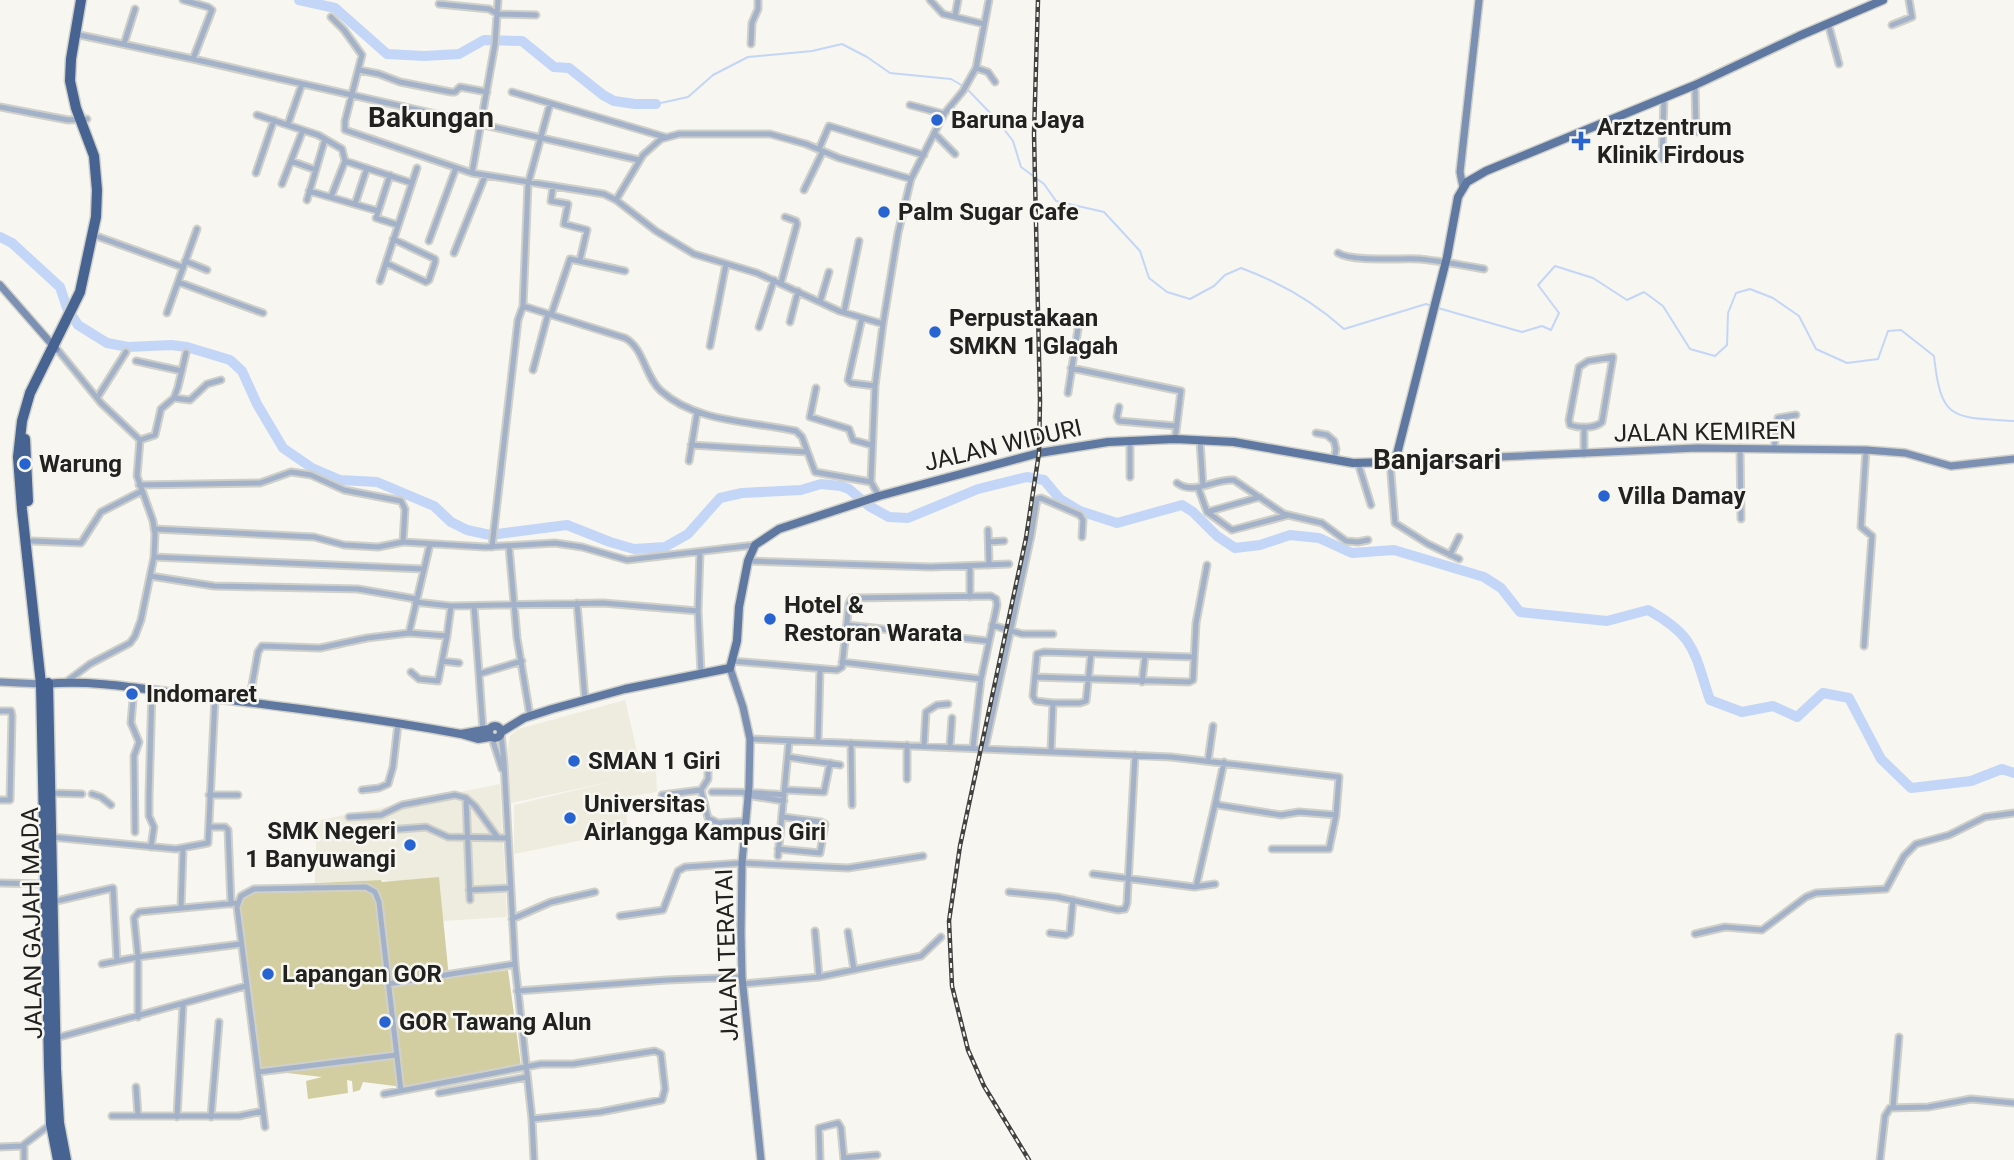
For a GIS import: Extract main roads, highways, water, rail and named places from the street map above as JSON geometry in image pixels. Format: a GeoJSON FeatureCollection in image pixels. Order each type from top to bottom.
{"type":"FeatureCollection","features":[{"type":"Feature","properties":{"kind":"highway"},"geometry":{"type":"LineString","coordinates":[[75,310],[97,214],[94,156],[76,82],[80,0]]}},
{"type":"Feature","properties":{"kind":"highway"},"geometry":{"type":"LineString","coordinates":[[78,35],[88,0]]}},
{"type":"Feature","properties":{"kind":"highway"},"geometry":{"type":"LineString","coordinates":[[58,1160],[51,1125],[52,1038],[45,884],[46,793],[42,700],[45,684],[19,480],[20,438],[30,393],[87,286],[99,237],[102,176],[94,139],[84,119]]}},
{"type":"Feature","properties":{"kind":"highway"},"geometry":{"type":"LineString","coordinates":[[34,582],[26,481],[27,428],[34,399],[55,347]]}},
{"type":"Feature","properties":{"kind":"highway","name":"JALAN GAJAH MADA"},"geometry":{"type":"LineString","coordinates":[[45,684],[46,793],[51,836],[47,855],[52,902],[52,1038],[59,1123],[66,1160]]}},
{"type":"Feature","properties":{"kind":"main road","name":"JALAN WIDURI"},"geometry":{"type":"LineString","coordinates":[[45,684],[66,682],[134,688],[249,702],[461,734],[493,732],[527,717],[584,700],[731,664],[748,561],[755,545],[779,529],[877,496],[1060,449],[1089,443],[1130,440],[1175,437],[1335,455],[1361,463],[1392,460],[1397,454],[1445,263],[1457,203],[1463,187],[1472,178],[1695,85],[1883,0]]}},
{"type":"Feature","properties":{"kind":"waterway"},"geometry":{"type":"LineString","coordinates":[[299,0],[335,8],[387,54],[459,54],[484,40],[522,41],[554,67],[569,68],[614,101],[656,104]]}},
{"type":"Feature","properties":{"kind":"waterway"},"geometry":{"type":"LineString","coordinates":[[656,104],[688,97],[713,75],[748,57],[812,51],[842,44],[890,73],[951,79],[963,86]]}},
{"type":"Feature","properties":{"kind":"waterway"},"geometry":{"type":"LineString","coordinates":[[967,89],[1013,141],[1021,167],[1044,184],[1056,201],[1104,212],[1140,251],[1149,278],[1167,292],[1190,299],[1214,286],[1225,275],[1241,268],[1295,293],[1344,329],[1426,304],[1432,306]]}},
{"type":"Feature","properties":{"kind":"waterway"},"geometry":{"type":"LineString","coordinates":[[0,237],[12,243],[60,287],[67,308],[78,325],[107,343],[128,347],[187,347],[230,360],[242,371],[257,404],[283,448],[312,468],[340,480],[377,482],[434,506],[451,522],[467,530],[490,535],[567,525],[634,549],[665,547],[688,534],[720,498],[742,493],[801,490],[821,484],[841,486],[889,517],[908,518],[978,489],[1027,477],[1044,480],[1060,499],[1080,511],[1117,523],[1182,505],[1235,548],[1260,545],[1290,535],[1319,538],[1352,553],[1394,550],[1484,577],[1501,588],[1520,612],[1607,621],[1648,610],[1676,628],[1691,647],[1710,700],[1742,712],[1773,706],[1797,717],[1823,693],[1849,698],[1881,759],[1911,788],[1971,781],[2002,769],[2014,773]]}},
{"type":"Feature","properties":{"kind":"waterway"},"geometry":{"type":"LineString","coordinates":[[1438,308],[1522,332],[1542,326],[1551,330],[1559,313],[1538,285],[1555,266],[1593,278],[1627,300],[1644,292],[1663,306],[1690,349],[1715,356],[1727,345],[1728,313],[1736,293],[1750,289],[1773,298],[1799,316],[1816,349],[1847,363],[1878,359],[1888,331],[1901,330],[1934,356],[1941,393],[1946,405],[1954,412],[1977,418],[2014,421]]}},
{"type":"Feature","properties":{"kind":"railway"},"geometry":{"type":"LineString","coordinates":[[1029,1160],[984,1086],[968,1050],[952,986],[949,921],[960,846],[1026,538],[1039,453],[1034,134],[1038,0]]}},
{"type":"Feature","properties":{"kind":"place","name":"Baruna Jaya"},"geometry":{"type":"Point","coordinates":[937,120]}},
{"type":"Feature","properties":{"kind":"place","name":"Arztzentrum Klinik Firdous"},"geometry":{"type":"Point","coordinates":[1581,141]}},
{"type":"Feature","properties":{"kind":"place","name":"Palm Sugar Cafe"},"geometry":{"type":"Point","coordinates":[884,212]}},
{"type":"Feature","properties":{"kind":"place","name":"Perpustakaan SMKN 1 Glagah"},"geometry":{"type":"Point","coordinates":[935,332]}},
{"type":"Feature","properties":{"kind":"place","name":"Warung"},"geometry":{"type":"Point","coordinates":[25,464]}},
{"type":"Feature","properties":{"kind":"place","name":"Villa Damay"},"geometry":{"type":"Point","coordinates":[1604,496]}},
{"type":"Feature","properties":{"kind":"place","name":"Hotel & Restoran Warata"},"geometry":{"type":"Point","coordinates":[770,619]}},
{"type":"Feature","properties":{"kind":"place","name":"Indomaret"},"geometry":{"type":"Point","coordinates":[132,694]}},
{"type":"Feature","properties":{"kind":"place","name":"SMAN 1 Giri"},"geometry":{"type":"Point","coordinates":[574,761]}},
{"type":"Feature","properties":{"kind":"place","name":"Universitas Airlangga Kampus Giri"},"geometry":{"type":"Point","coordinates":[570,818]}},
{"type":"Feature","properties":{"kind":"place","name":"SMK Negeri 1 Banyuwangi"},"geometry":{"type":"Point","coordinates":[410,845]}},
{"type":"Feature","properties":{"kind":"place","name":"Lapangan GOR"},"geometry":{"type":"Point","coordinates":[268,974]}},
{"type":"Feature","properties":{"kind":"place","name":"GOR Tawang Alun"},"geometry":{"type":"Point","coordinates":[385,1022]}},
{"type":"Feature","properties":{"kind":"district","name":"Bakungan"},"geometry":{"type":"Point","coordinates":[431,117]}},
{"type":"Feature","properties":{"kind":"district","name":"Banjarsari"},"geometry":{"type":"Point","coordinates":[1437,459]}}]}
